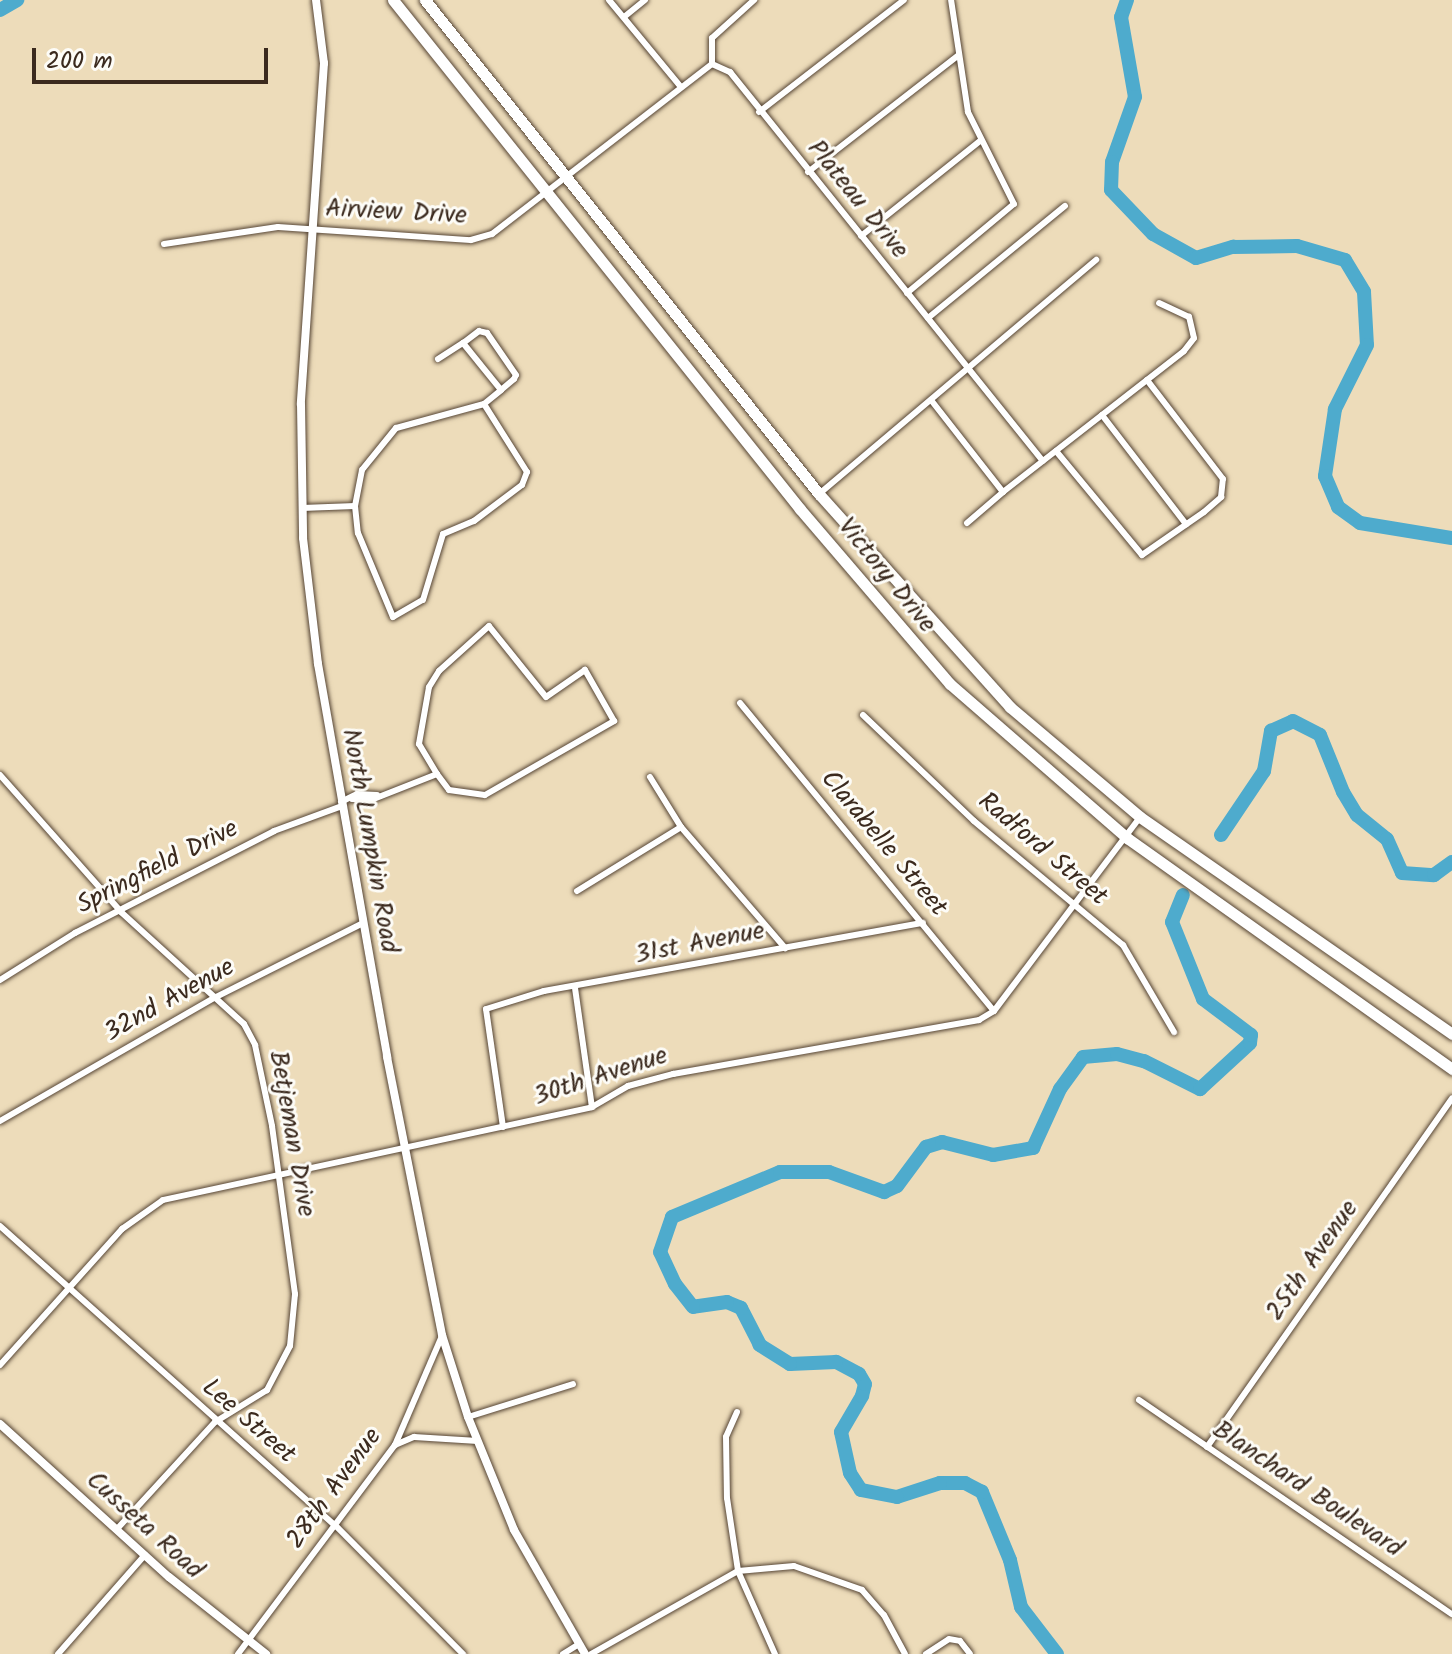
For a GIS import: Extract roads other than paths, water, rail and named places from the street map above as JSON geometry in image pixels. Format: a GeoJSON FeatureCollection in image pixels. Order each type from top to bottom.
{"type":"FeatureCollection","features":[{"type":"Feature","properties":{"kind":"highway","name":"Victory Drive"},"geometry":{"type":"LineString","coordinates":[[393,0],[548,190],[800,509],[950,684],[1127,838],[1452,1069]]}},
{"type":"Feature","properties":{"kind":"highway","name":"Victory Drive"},"geometry":{"type":"LineString","coordinates":[[425,0],[819,494],[1010,707],[1140,817],[1452,1034]]}},
{"type":"Feature","properties":{"kind":"highway"},"geometry":{"type":"LineString","coordinates":[[800,509],[819,494]]}},
{"type":"Feature","properties":{"kind":"street","name":"North Lumpkin Road"},"geometry":{"type":"LineString","coordinates":[[316,0],[324,63],[301,404],[302,508],[318,664],[341,804],[404,1150],[442,1335],[468,1417],[514,1530],[579,1644],[588,1654]]}},
{"type":"Feature","properties":{"kind":"street"},"geometry":{"type":"LineString","coordinates":[[609,0],[681,87]]}},
{"type":"Feature","properties":{"kind":"street"},"geometry":{"type":"LineString","coordinates":[[624,17],[645,0]]}},
{"type":"Feature","properties":{"kind":"street"},"geometry":{"type":"LineString","coordinates":[[712,64],[712,38],[754,0]]}},
{"type":"Feature","properties":{"kind":"street"},"geometry":{"type":"LineString","coordinates":[[759,112],[904,0]]}},
{"type":"Feature","properties":{"kind":"street"},"geometry":{"type":"LineString","coordinates":[[907,293],[1014,204],[968,112],[951,0]]}},
{"type":"Feature","properties":{"kind":"street"},"geometry":{"type":"LineString","coordinates":[[808,172],[959,55]]}},
{"type":"Feature","properties":{"kind":"street","name":"Airview Drive"},"geometry":{"type":"LineString","coordinates":[[164,244],[235,232],[313,229],[471,240],[492,234],[712,64]]}},
{"type":"Feature","properties":{"kind":"street","name":"Plateau Drive"},"geometry":{"type":"LineString","coordinates":[[712,64],[730,72],[759,112],[1043,461]]}},
{"type":"Feature","properties":{"kind":"street"},"geometry":{"type":"LineString","coordinates":[[861,236],[980,141]]}},
{"type":"Feature","properties":{"kind":"street"},"geometry":{"type":"LineString","coordinates":[[928,318],[1065,206]]}},
{"type":"Feature","properties":{"kind":"street"},"geometry":{"type":"LineString","coordinates":[[819,494],[1096,260]]}},
{"type":"Feature","properties":{"kind":"street"},"geometry":{"type":"LineString","coordinates":[[967,523],[1147,380],[1194,338],[1189,317],[1159,303]]}},
{"type":"Feature","properties":{"kind":"street"},"geometry":{"type":"LineString","coordinates":[[438,359],[479,331],[487,333],[515,369],[514,379],[484,404],[396,428],[362,470],[355,506],[358,533],[393,617],[416,607],[428,592],[436,543],[443,534],[474,521],[525,480],[525,464],[484,404]]}},
{"type":"Feature","properties":{"kind":"street"},"geometry":{"type":"LineString","coordinates":[[463,343],[501,390]]}},
{"type":"Feature","properties":{"kind":"street"},"geometry":{"type":"LineString","coordinates":[[1056,451],[1142,555],[1221,497],[1223,479],[1147,380]]}},
{"type":"Feature","properties":{"kind":"street"},"geometry":{"type":"LineString","coordinates":[[931,400],[1003,492]]}},
{"type":"Feature","properties":{"kind":"street"},"geometry":{"type":"LineString","coordinates":[[1102,415],[1186,524]]}},
{"type":"Feature","properties":{"kind":"street"},"geometry":{"type":"LineString","coordinates":[[302,508],[355,506]]}},
{"type":"Feature","properties":{"kind":"street"},"geometry":{"type":"LineString","coordinates":[[489,626],[546,697],[585,670],[614,721],[485,795],[449,790],[437,774],[419,744],[429,687],[439,671],[489,626]]}},
{"type":"Feature","properties":{"kind":"street","name":"Clarabelle Street"},"geometry":{"type":"LineString","coordinates":[[740,703],[994,1011]]}},
{"type":"Feature","properties":{"kind":"street","name":"Radford Street"},"geometry":{"type":"LineString","coordinates":[[863,715],[974,821],[1123,945],[1174,1032]]}},
{"type":"Feature","properties":{"kind":"street","name":"Springfield Drive"},"geometry":{"type":"LineString","coordinates":[[0,980],[274,831],[352,799],[360,802],[437,774]]}},
{"type":"Feature","properties":{"kind":"street","name":"Betjeman Drive"},"geometry":{"type":"LineString","coordinates":[[0,775],[121,912],[244,1024],[255,1045],[279,1176],[295,1294],[290,1346],[267,1390],[215,1422],[117,1529]]}},
{"type":"Feature","properties":{"kind":"street"},"geometry":{"type":"LineString","coordinates":[[650,777],[681,827],[785,948]]}},
{"type":"Feature","properties":{"kind":"street"},"geometry":{"type":"LineString","coordinates":[[994,1011],[1140,817]]}},
{"type":"Feature","properties":{"kind":"street"},"geometry":{"type":"LineString","coordinates":[[577,891],[681,827]]}},
{"type":"Feature","properties":{"kind":"street","name":"32nd Avenue"},"geometry":{"type":"LineString","coordinates":[[0,1121],[216,997],[363,923]]}},
{"type":"Feature","properties":{"kind":"street","name":"31st Avenue"},"geometry":{"type":"LineString","coordinates":[[503,1127],[486,1009],[575,988],[923,923]]}},
{"type":"Feature","properties":{"kind":"street"},"geometry":{"type":"LineString","coordinates":[[575,988],[592,1107]]}},
{"type":"Feature","properties":{"kind":"street","name":"30th Avenue"},"geometry":{"type":"LineString","coordinates":[[0,1365],[122,1229],[163,1200],[592,1107],[628,1086],[673,1074],[979,1020],[994,1011]]}},
{"type":"Feature","properties":{"kind":"street","name":"25th Avenue"},"geometry":{"type":"LineString","coordinates":[[1207,1447],[1452,1099]]}},
{"type":"Feature","properties":{"kind":"street","name":"Lee Street"},"geometry":{"type":"LineString","coordinates":[[0,1226],[70,1286],[215,1422],[335,1525],[463,1654]]}},
{"type":"Feature","properties":{"kind":"street","name":"28th Avenue"},"geometry":{"type":"LineString","coordinates":[[238,1654],[395,1445],[442,1335]]}},
{"type":"Feature","properties":{"kind":"street"},"geometry":{"type":"LineString","coordinates":[[468,1417],[573,1384]]}},
{"type":"Feature","properties":{"kind":"street","name":"Blanchard Boulevard"},"geometry":{"type":"LineString","coordinates":[[1139,1400],[1452,1614]]}},
{"type":"Feature","properties":{"kind":"street"},"geometry":{"type":"LineString","coordinates":[[737,1412],[726,1437],[724,1463],[738,1571],[775,1654]]}},
{"type":"Feature","properties":{"kind":"street","name":"Cusseta Road"},"geometry":{"type":"LineString","coordinates":[[0,1425],[145,1555],[266,1654]]}},
{"type":"Feature","properties":{"kind":"street"},"geometry":{"type":"LineString","coordinates":[[395,1445],[414,1437],[478,1441]]}},
{"type":"Feature","properties":{"kind":"street"},"geometry":{"type":"LineString","coordinates":[[58,1654],[145,1555]]}},
{"type":"Feature","properties":{"kind":"street"},"geometry":{"type":"LineString","coordinates":[[588,1654],[738,1571],[794,1566],[862,1590],[884,1615],[905,1654]]}},
{"type":"Feature","properties":{"kind":"street"},"geometry":{"type":"LineString","coordinates":[[926,1654],[949,1639],[960,1641],[970,1654]]}},
{"type":"Feature","properties":{"kind":"street"},"geometry":{"type":"LineString","coordinates":[[563,1654],[579,1644]]}},
{"type":"Feature","properties":{"kind":"waterway"},"geometry":{"type":"LineString","coordinates":[[0,10],[17,0]]}},
{"type":"Feature","properties":{"kind":"waterway"},"geometry":{"type":"LineString","coordinates":[[1127,0],[1121,17],[1135,97],[1112,162],[1111,190],[1153,234],[1196,258],[1233,247],[1297,246],[1345,260],[1364,292],[1367,345],[1335,409],[1325,476],[1338,507],[1360,523],[1452,538]]}},
{"type":"Feature","properties":{"kind":"waterway"},"geometry":{"type":"LineString","coordinates":[[1221,835],[1264,771],[1271,731],[1293,721],[1320,735],[1343,792],[1357,815],[1387,839],[1402,873],[1434,875],[1452,862]]}},
{"type":"Feature","properties":{"kind":"waterway"},"geometry":{"type":"LineString","coordinates":[[1057,1654],[1021,1607],[1010,1560],[982,1492],[965,1483],[940,1483],[897,1497],[861,1490],[850,1473],[841,1432],[862,1396],[865,1384],[859,1374],[836,1362],[790,1364],[760,1345],[741,1308],[727,1302],[693,1307],[675,1284],[660,1252],[672,1217],[780,1172],[829,1172],[884,1192],[897,1186],[926,1147],[942,1142],[993,1155],[1033,1148],[1060,1089],[1083,1057],[1117,1054],[1144,1061],[1200,1089],[1250,1043],[1251,1035],[1203,999],[1172,922],[1183,895]]}}]}
